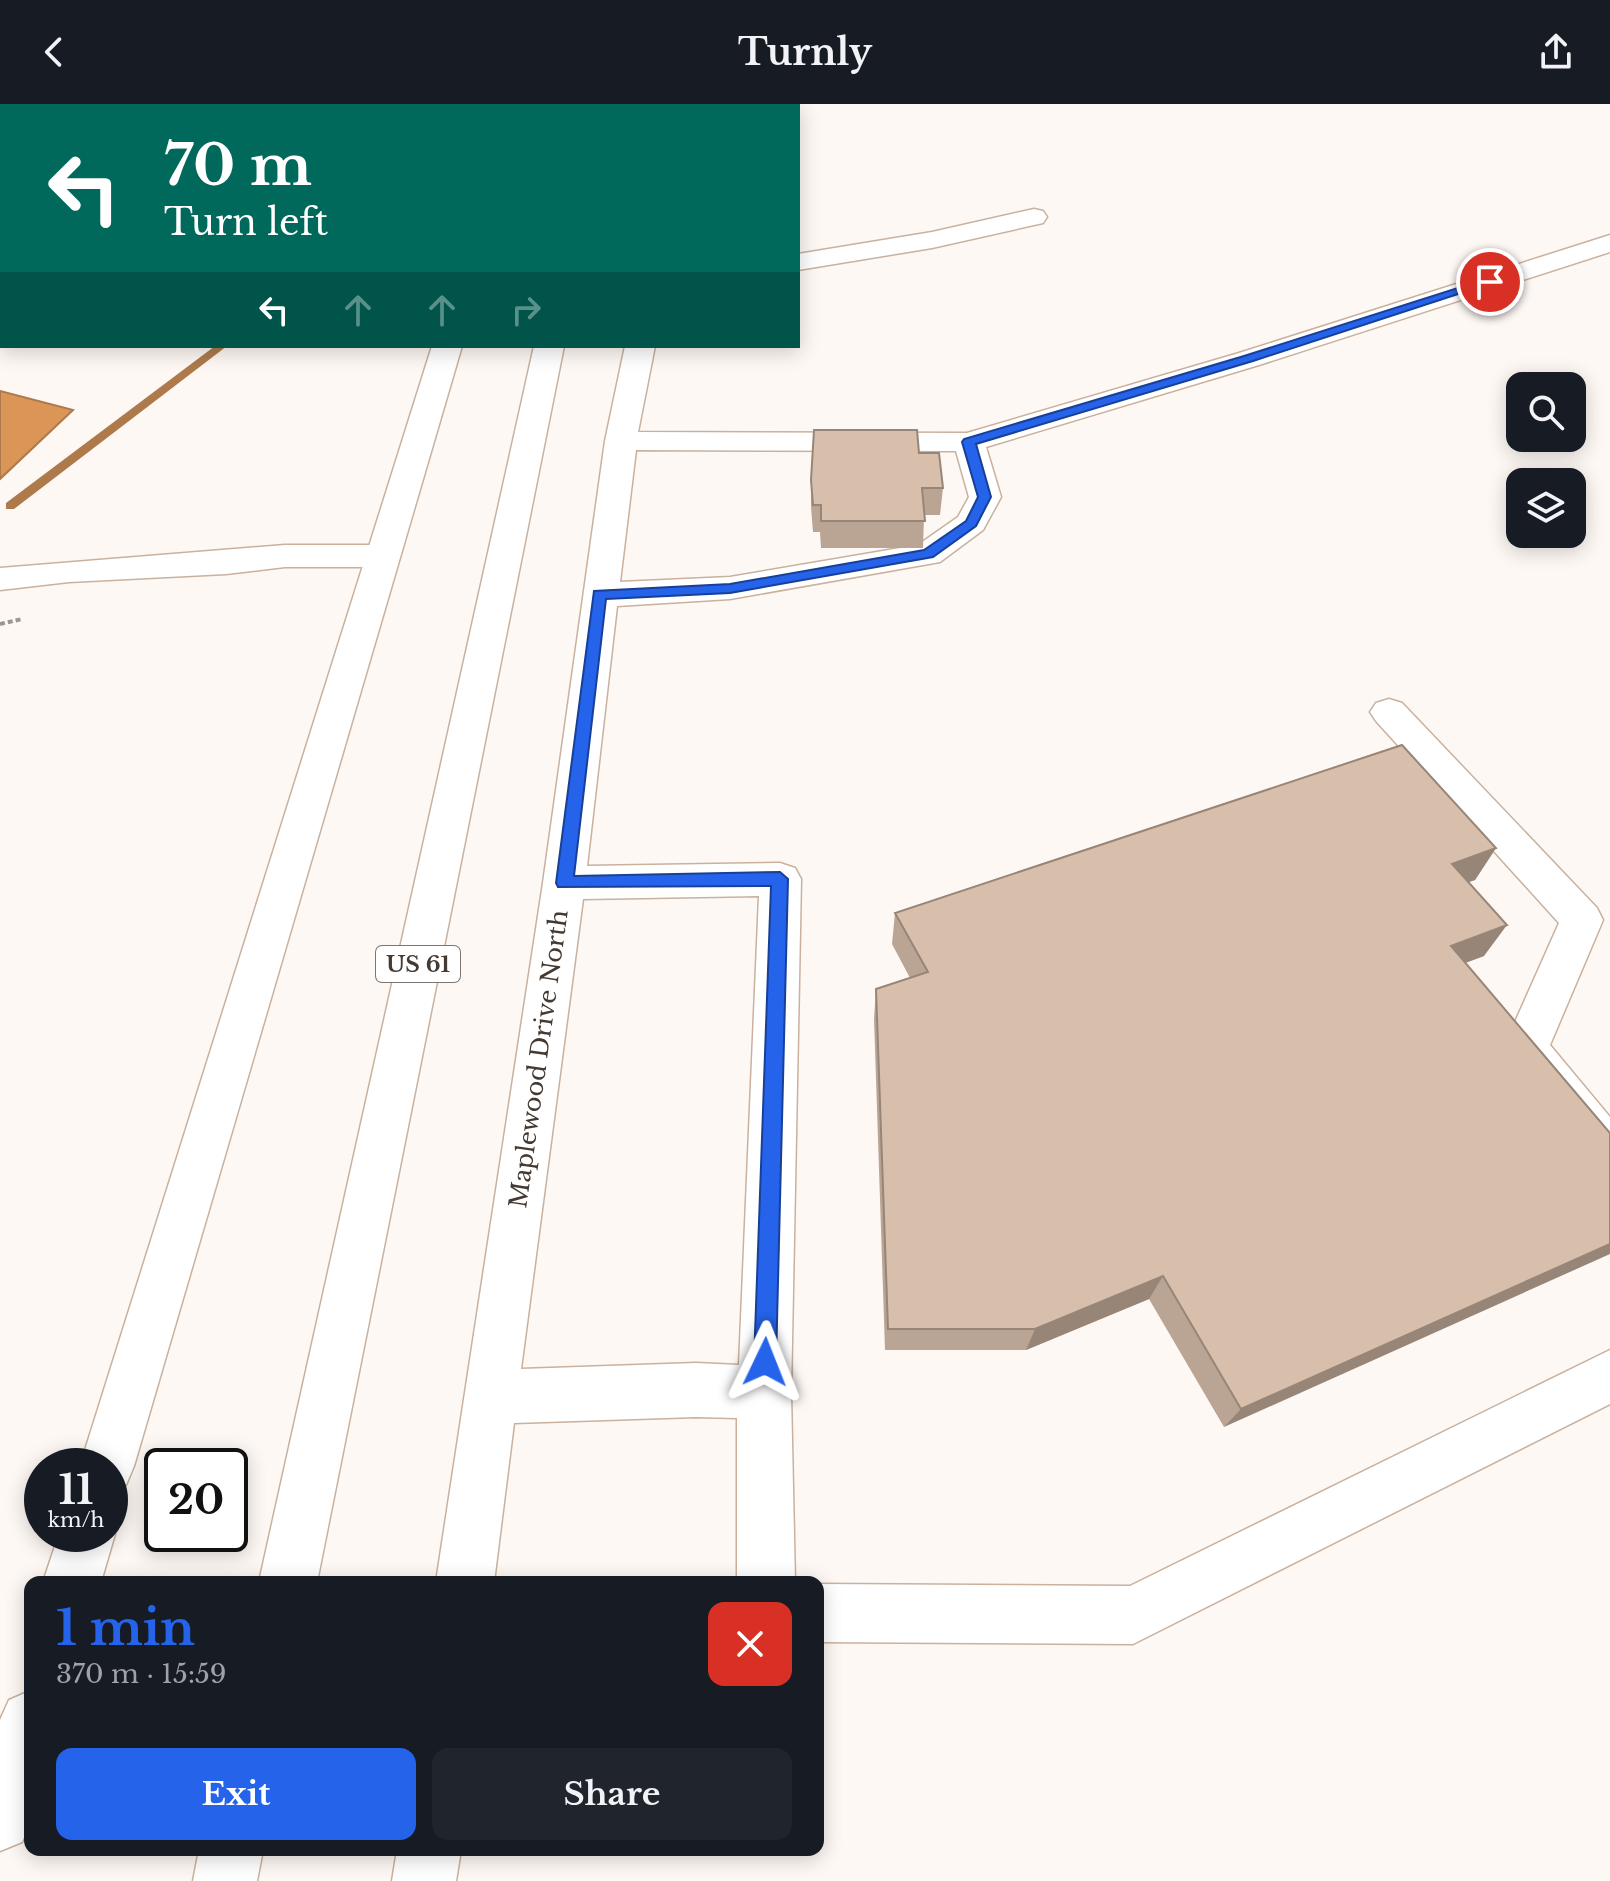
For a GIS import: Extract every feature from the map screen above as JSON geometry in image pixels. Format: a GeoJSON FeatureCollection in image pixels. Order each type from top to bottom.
{"type":"FeatureCollection","features":[{"type":"Feature","properties":{"kind":"main road"},"geometry":{"type":"LineString","coordinates":[[800,262],[932,240],[1034,217]]}},
{"type":"Feature","properties":{"kind":"main road"},"geometry":{"type":"LineString","coordinates":[[621,441],[969,442],[1249,359],[1610,243]]}},
{"type":"Feature","properties":{"kind":"main road"},"geometry":{"type":"LineString","coordinates":[[112,1448],[446,348]]}},
{"type":"Feature","properties":{"kind":"main road","name":"US 61"},"geometry":{"type":"LineString","coordinates":[[289,1576],[549,348]]}},
{"type":"Feature","properties":{"kind":"main road","name":"Maplewood Drive North"},"geometry":{"type":"LineString","coordinates":[[466,1576],[564,883],[621,441],[640,348]]}},
{"type":"Feature","properties":{"kind":"main road"},"geometry":{"type":"LineString","coordinates":[[600,595],[730,588],[928,554],[971,523],[985,497],[969,442]]}},
{"type":"Feature","properties":{"kind":"main road"},"geometry":{"type":"LineString","coordinates":[[0,579],[69,571],[226,563],[285,556],[383,556]]}},
{"type":"Feature","properties":{"kind":"main road"},"geometry":{"type":"LineString","coordinates":[[1389,712],[1582,920],[1526,1049],[1610,1153]]}},
{"type":"Feature","properties":{"kind":"main road"},"geometry":{"type":"LineString","coordinates":[[564,883],[780,879],[764,1393],[766,1576]]}},
{"type":"Feature","properties":{"kind":"main road"},"geometry":{"type":"LineString","coordinates":[[824,1613],[1133,1615],[1610,1376]]}},
{"type":"Feature","properties":{"kind":"main road"},"geometry":{"type":"LineString","coordinates":[[491,1397],[696,1390],[764,1393]]}},
{"type":"Feature","properties":{"kind":"main road"},"geometry":{"type":"LineString","coordinates":[[74,1576],[81,1552]]}},
{"type":"Feature","properties":{"kind":"main road"},"geometry":{"type":"LineString","coordinates":[[0,1820],[24,1741]]}},
{"type":"Feature","properties":{"kind":"main road"},"geometry":{"type":"LineString","coordinates":[[225,1881],[230,1856]]}},
{"type":"Feature","properties":{"kind":"main road"},"geometry":{"type":"LineString","coordinates":[[424,1881],[428,1856]]}},
{"type":"Feature","properties":{"kind":"shaded area"},"geometry":{"type":"Polygon","coordinates":[[[0,391],[73,410],[0,479],[0,391]]]}},
{"type":"Feature","properties":{"kind":"building"},"geometry":{"type":"Polygon","coordinates":[[[814,430],[917,430],[919,453],[939,453],[943,488],[922,488],[925,521],[821,521],[821,505],[813,505],[811,480],[814,430]]]}},
{"type":"Feature","properties":{"kind":"building"},"geometry":{"type":"Polygon","coordinates":[[[1402,745],[1496,848],[1452,864],[1507,925],[1451,946],[1610,1133],[1610,1244],[1241,1409],[1163,1276],[1035,1329],[888,1329],[876,989],[928,972],[895,913],[1402,745]]]}},
{"type":"Feature","properties":{"kind":"waterway"},"geometry":{"type":"LineString","coordinates":[[10,506],[219,348]]}},
{"type":"Feature","properties":{"kind":"route"},"geometry":{"type":"LineString","coordinates":[[765,1362],[780,879],[564,883],[600,595],[730,588],[928,554],[971,523],[985,497],[969,442],[1249,359],[1490,282]]}}]}
